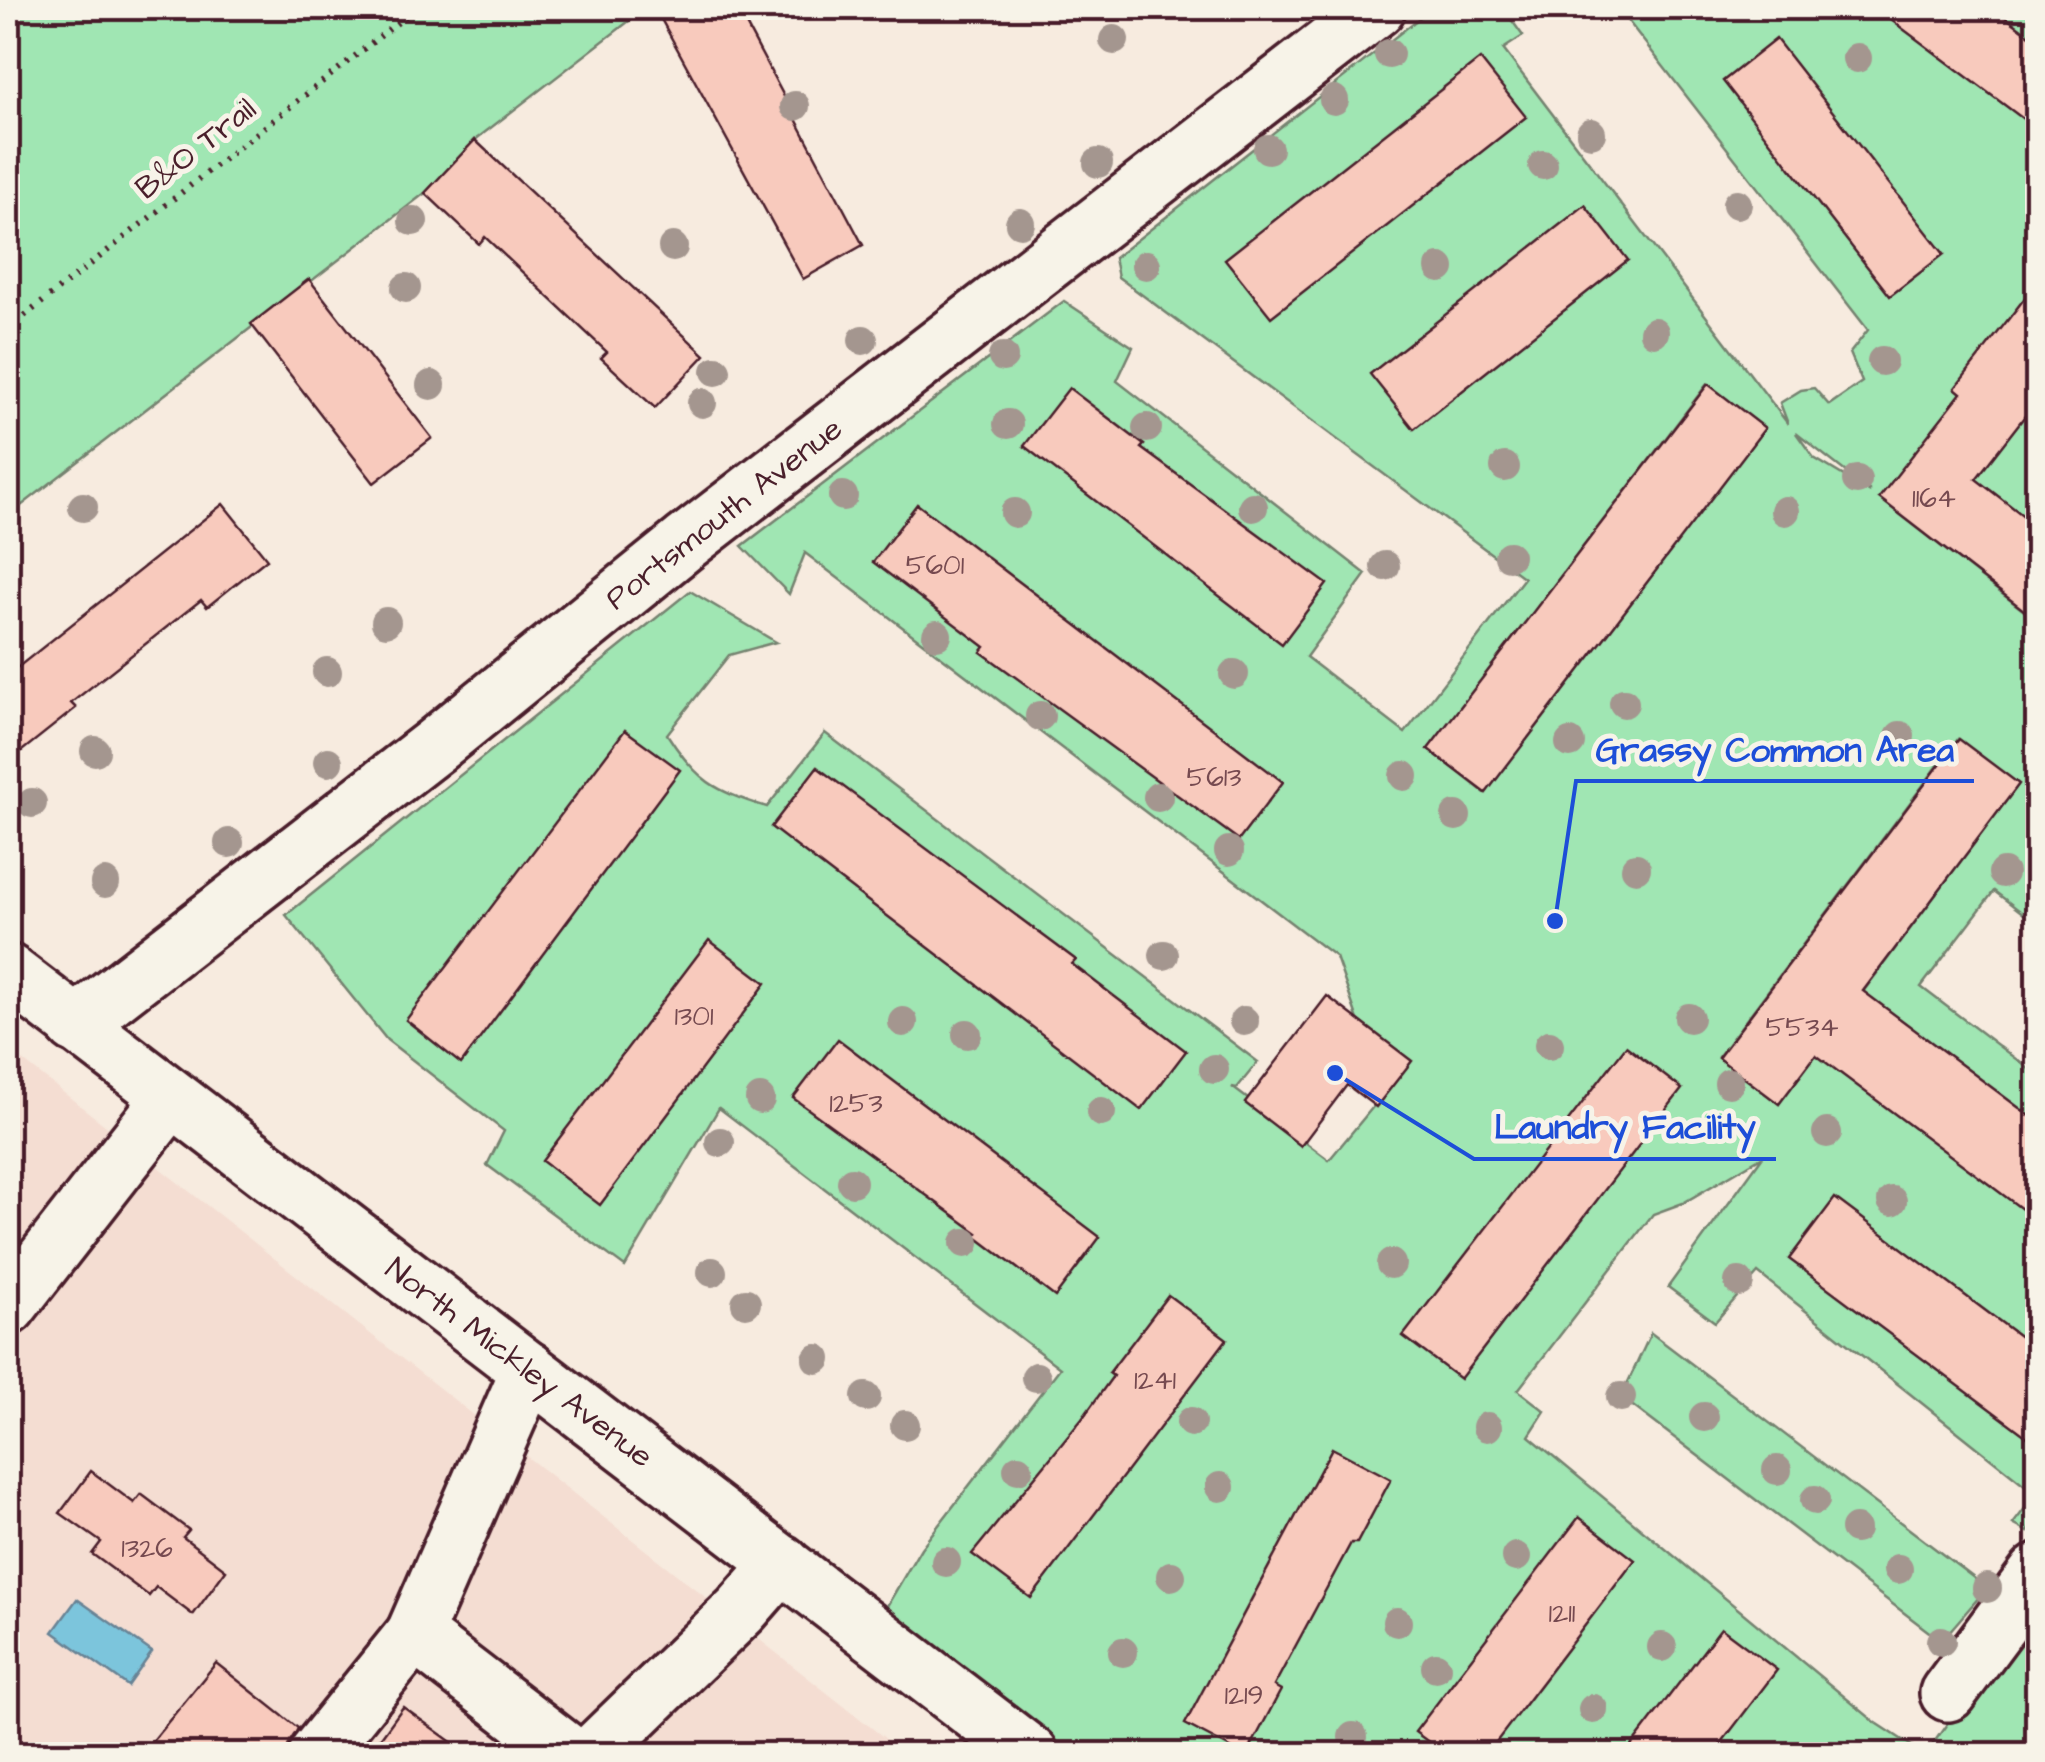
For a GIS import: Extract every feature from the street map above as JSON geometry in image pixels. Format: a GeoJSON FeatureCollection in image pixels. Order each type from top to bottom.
{"type":"FeatureCollection","features":[{"type":"Feature","properties":{"kind":"street","name":"Portsmouth Avenue"},"geometry":{"type":"LineString","coordinates":[[75,1025],[436,745],[685,543],[1377,8]]}},
{"type":"Feature","properties":{"kind":"street","name":"North Mickley Avenue"},"geometry":{"type":"LineString","coordinates":[[8,972],[1030,1754]]}},
{"type":"Feature","properties":{"kind":"street"},"geometry":{"type":"LineString","coordinates":[[8,1306],[170,1098]]}},
{"type":"Feature","properties":{"kind":"street"},"geometry":{"type":"LineString","coordinates":[[317,1754],[414,1634],[529,1370]]}},
{"type":"Feature","properties":{"kind":"street"},"geometry":{"type":"LineString","coordinates":[[592,1754],[741,1610],[782,1564]]}},
{"type":"Feature","properties":{"kind":"street"},"geometry":{"type":"LineString","coordinates":[[1948,1694],[2038,1572]]}},
{"type":"Feature","properties":{"kind":"street"},"geometry":{"type":"LineString","coordinates":[[414,1634],[570,1754]]}},
{"type":"Feature","properties":{"kind":"path","name":"B&O Trail"},"geometry":{"type":"LineString","coordinates":[[8,329],[416,8]]}},
{"type":"Feature","properties":{"kind":"shaded area"},"geometry":{"type":"Polygon","coordinates":[[[8,1049],[905,1754],[8,1754],[8,1049]]]}},
{"type":"Feature","properties":{"kind":"green space"},"geometry":{"type":"Polygon","coordinates":[[[8,8],[646,8],[475,140],[425,193],[8,516],[8,8]]]}},
{"type":"Feature","properties":{"kind":"green space"},"geometry":{"type":"Polygon","coordinates":[[[1432,8],[1503,8],[1523,36],[1503,49],[1788,424],[1780,403],[1801,390],[1814,388],[1829,405],[1862,382],[1850,353],[1868,330],[1618,8],[2037,8],[2037,527],[1879,498],[2037,621],[2037,924],[1994,891],[1921,987],[2037,1075],[2037,1519],[2028,1532],[2013,1524],[2036,1494],[1758,1273],[1715,1322],[1668,1287],[1763,1156],[1683,1203],[1653,1214],[1518,1390],[1545,1411],[1529,1436],[1875,1722],[1924,1754],[1060,1754],[881,1616],[921,1548],[1060,1368],[719,1108],[625,1267],[487,1165],[504,1131],[387,1040],[286,915],[690,591],[776,642],[729,655],[667,734],[708,782],[767,807],[825,733],[1258,1062],[1237,1088],[1232,1087],[1329,1160],[1411,1061],[1358,1020],[1336,957],[805,553],[789,594],[742,546],[1064,301],[1133,347],[1117,381],[1366,574],[1306,657],[1405,733],[1524,578],[1118,277],[1114,258],[1432,8]],[[1707,384],[1429,749],[1485,793],[1764,428],[1707,384]],[[1796,433],[1814,458],[1869,491],[1869,490],[1796,433]],[[1958,739],[1718,1057],[1779,1104],[2018,785],[1958,739]]]}},
{"type":"Feature","properties":{"kind":"green space"},"geometry":{"type":"Polygon","coordinates":[[[1651,1333],[1987,1588],[1941,1641],[1621,1397],[1651,1333]]]}},
{"type":"Feature","properties":{"kind":"green space"},"geometry":{"type":"Polygon","coordinates":[[[2037,1594],[2037,1754],[1926,1754],[2037,1594]]]}},
{"type":"Feature","properties":{"kind":"water"},"geometry":{"type":"Polygon","coordinates":[[[77,1599],[152,1652],[128,1686],[53,1632],[77,1599]]]}},
{"type":"Feature","properties":{"kind":"building"},"geometry":{"type":"Polygon","coordinates":[[[655,8],[737,8],[863,245],[803,279],[655,8]]]}},
{"type":"Feature","properties":{"kind":"building"},"geometry":{"type":"Polygon","coordinates":[[[1875,8],[1993,8],[2038,41],[2038,130],[1875,8]]]}},
{"type":"Feature","properties":{"kind":"building"},"geometry":{"type":"Polygon","coordinates":[[[1776,39],[1944,254],[1890,296],[1723,81],[1776,39]]]}},
{"type":"Feature","properties":{"kind":"building"},"geometry":{"type":"Polygon","coordinates":[[[1480,59],[1526,117],[1271,317],[1225,259],[1480,59]]]}},
{"type":"Feature","properties":{"kind":"building"},"geometry":{"type":"Polygon","coordinates":[[[475,140],[705,355],[655,408],[601,358],[607,352],[485,237],[479,244],[425,193],[475,140]]]}},
{"type":"Feature","properties":{"kind":"building"},"geometry":{"type":"Polygon","coordinates":[[[1585,205],[1628,260],[1414,429],[1370,374],[1585,205]]]}},
{"type":"Feature","properties":{"kind":"building"},"geometry":{"type":"Polygon","coordinates":[[[309,279],[432,438],[374,483],[251,324],[309,279]]]}},
{"type":"Feature","properties":{"kind":"building"},"geometry":{"type":"Polygon","coordinates":[[[2038,281],[2038,399],[1976,479],[2038,527],[2038,621],[1879,498],[1961,393],[1955,388],[2038,281]]]}},
{"type":"Feature","properties":{"kind":"building"},"geometry":{"type":"Polygon","coordinates":[[[1708,384],[1765,428],[1486,793],[1428,749],[1708,384]]]}},
{"type":"Feature","properties":{"kind":"building"},"geometry":{"type":"Polygon","coordinates":[[[1069,388],[1144,445],[1141,448],[1327,584],[1282,644],[1024,446],[1069,388]]]}},
{"type":"Feature","properties":{"kind":"building"},"geometry":{"type":"Polygon","coordinates":[[[223,504],[267,559],[207,607],[201,600],[71,703],[76,708],[8,762],[8,675],[223,504]]]}},
{"type":"Feature","properties":{"kind":"building"},"geometry":{"type":"Polygon","coordinates":[[[917,504],[1283,782],[1239,840],[981,652],[985,647],[873,562],[917,504]]]}},
{"type":"Feature","properties":{"kind":"building"},"geometry":{"type":"Polygon","coordinates":[[[625,730],[680,770],[461,1064],[406,1020],[625,730]]]}},
{"type":"Feature","properties":{"kind":"building"},"geometry":{"type":"Polygon","coordinates":[[[1959,739],[2019,784],[1863,991],[2038,1122],[2038,1221],[1816,1055],[1779,1104],[1718,1058],[1959,739]]]}},
{"type":"Feature","properties":{"kind":"building"},"geometry":{"type":"Polygon","coordinates":[[[817,767],[1076,960],[1072,964],[1186,1051],[1141,1110],[771,827],[817,767]]]}},
{"type":"Feature","properties":{"kind":"building"},"geometry":{"type":"Polygon","coordinates":[[[709,940],[766,983],[600,1205],[542,1161],[709,940]]]}},
{"type":"Feature","properties":{"kind":"building"},"geometry":{"type":"Polygon","coordinates":[[[1327,996],[1412,1061],[1376,1107],[1347,1085],[1301,1146],[1245,1103],[1327,996]]]}},
{"type":"Feature","properties":{"kind":"building"},"geometry":{"type":"Polygon","coordinates":[[[838,1039],[1100,1237],[1055,1297],[975,1236],[978,1233],[793,1098],[838,1039]]]}},
{"type":"Feature","properties":{"kind":"building"},"geometry":{"type":"Polygon","coordinates":[[[1626,1046],[1682,1089],[1460,1379],[1403,1336],[1626,1046]]]}},
{"type":"Feature","properties":{"kind":"building"},"geometry":{"type":"Polygon","coordinates":[[[1835,1198],[2038,1350],[2038,1445],[1789,1259],[1835,1198]]]}},
{"type":"Feature","properties":{"kind":"building"},"geometry":{"type":"Polygon","coordinates":[[[1168,1295],[1227,1339],[1031,1598],[972,1554],[1082,1419],[1113,1376],[1109,1373],[1168,1295]]]}},
{"type":"Feature","properties":{"kind":"building"},"geometry":{"type":"Polygon","coordinates":[[[1332,1448],[1391,1479],[1357,1543],[1351,1543],[1274,1686],[1281,1690],[1247,1754],[1242,1754],[1185,1724],[1332,1448]]]}},
{"type":"Feature","properties":{"kind":"building"},"geometry":{"type":"Polygon","coordinates":[[[91,1471],[134,1503],[141,1494],[189,1530],[183,1537],[226,1570],[193,1615],[156,1587],[149,1596],[92,1554],[101,1542],[60,1513],[91,1471]]]}},
{"type":"Feature","properties":{"kind":"building"},"geometry":{"type":"Polygon","coordinates":[[[1579,1517],[1635,1560],[1487,1754],[1445,1754],[1415,1732],[1579,1517]]]}},
{"type":"Feature","properties":{"kind":"building"},"geometry":{"type":"Polygon","coordinates":[[[1721,1628],[1777,1670],[1713,1754],[1625,1754],[1721,1628]]]}},
{"type":"Feature","properties":{"kind":"building"},"geometry":{"type":"Polygon","coordinates":[[[216,1663],[298,1728],[286,1753],[142,1754],[216,1663]]]}},
{"type":"Feature","properties":{"kind":"building"},"geometry":{"type":"Polygon","coordinates":[[[403,1707],[468,1754],[369,1754],[403,1707]]]}},
{"type":"Feature","properties":{"kind":"place","name":"Grassy Common Area"},"geometry":{"type":"Point","coordinates":[1555,921]}},
{"type":"Feature","properties":{"kind":"place","name":"Laundry Facility"},"geometry":{"type":"Point","coordinates":[1335,1073]}}]}
